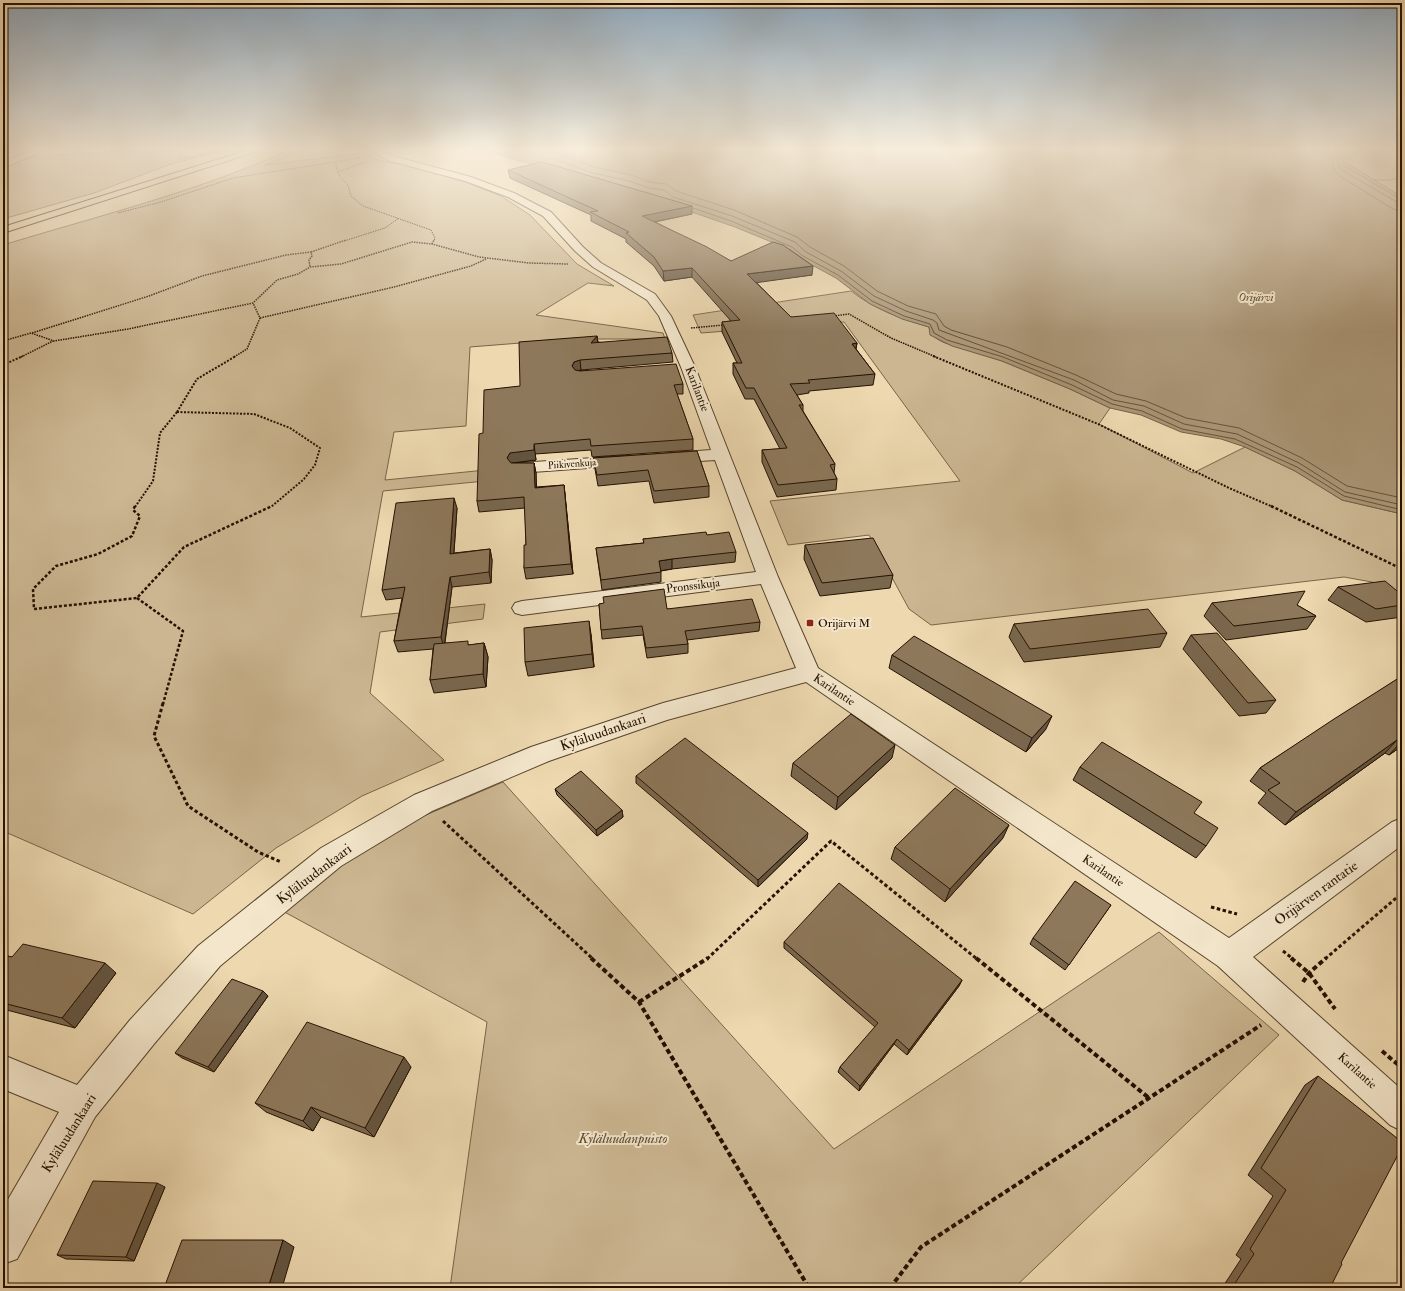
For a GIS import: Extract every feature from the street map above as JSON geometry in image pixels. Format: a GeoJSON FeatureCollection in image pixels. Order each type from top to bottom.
{"type":"FeatureCollection","features":[{"type":"Feature","properties":{"kind":"highway"},"geometry":{"type":"LineString","coordinates":[[3,230],[63,211]]}},
{"type":"Feature","properties":{"kind":"street","name":"Karilantie"},"geometry":{"type":"LineString","coordinates":[[542,211],[547,214],[579,249],[597,265],[651,297],[665,316],[682,368],[722,454],[768,577],[809,673],[1229,956],[1402,1113]]}},
{"type":"Feature","properties":{"kind":"street","name":"Piikivenkuja"},"geometry":{"type":"LineString","coordinates":[[519,468],[722,454]]}},
{"type":"Feature","properties":{"kind":"street","name":"Pronssikuja"},"geometry":{"type":"LineString","coordinates":[[522,608],[768,577]]}},
{"type":"Feature","properties":{"kind":"street","name":"Kyläluudankaari"},"geometry":{"type":"LineString","coordinates":[[3,1245],[83,1105],[142,1032],[209,956],[331,857],[423,803],[540,754],[656,714],[809,673]]}},
{"type":"Feature","properties":{"kind":"street","name":"Orijärven rantatie"},"geometry":{"type":"LineString","coordinates":[[1229,956],[1402,830]]}},
{"type":"Feature","properties":{"kind":"street"},"geometry":{"type":"LineString","coordinates":[[3,1072],[83,1105]]}},
{"type":"Feature","properties":{"kind":"path"},"geometry":{"type":"LineString","coordinates":[[378,211],[432,230],[435,238],[432,244]]}},
{"type":"Feature","properties":{"kind":"path"},"geometry":{"type":"LineString","coordinates":[[3,341],[148,296],[202,276],[286,255],[311,252],[385,228],[399,218]]}},
{"type":"Feature","properties":{"kind":"path"},"geometry":{"type":"LineString","coordinates":[[3,365],[54,341],[128,329],[253,303],[278,280],[298,274],[310,267],[341,264],[376,251],[412,242],[432,244],[460,253],[529,264],[597,265]]}},
{"type":"Feature","properties":{"kind":"path"},"geometry":{"type":"LineString","coordinates":[[310,267],[309,260],[312,256],[311,252]]}},
{"type":"Feature","properties":{"kind":"path"},"geometry":{"type":"LineString","coordinates":[[260,318],[401,285],[471,266],[487,258]]}},
{"type":"Feature","properties":{"kind":"path"},"geometry":{"type":"LineString","coordinates":[[177,412],[254,414],[290,428],[320,448],[315,465],[304,480],[269,508],[184,547],[137,598],[34,609],[33,589],[56,566],[98,554],[132,536],[140,516],[133,510],[153,481],[160,433],[177,412],[197,379],[247,349],[260,318],[253,303]]}},
{"type":"Feature","properties":{"kind":"path"},"geometry":{"type":"LineString","coordinates":[[828,316],[849,314],[891,338],[1098,424],[1229,488],[1311,524],[1402,569]]}},
{"type":"Feature","properties":{"kind":"path"},"geometry":{"type":"LineString","coordinates":[[665,316],[677,317],[689,328],[691,335]]}},
{"type":"Feature","properties":{"kind":"path"},"geometry":{"type":"LineString","coordinates":[[689,328],[727,325]]}},
{"type":"Feature","properties":{"kind":"path"},"geometry":{"type":"LineString","coordinates":[[31,333],[54,341]]}},
{"type":"Feature","properties":{"kind":"path"},"geometry":{"type":"LineString","coordinates":[[137,598],[183,631],[154,736],[188,806],[258,852],[286,865]]}},
{"type":"Feature","properties":{"kind":"path"},"geometry":{"type":"LineString","coordinates":[[423,803],[639,1002],[809,1288]]}},
{"type":"Feature","properties":{"kind":"path"},"geometry":{"type":"LineString","coordinates":[[639,1002],[710,957],[831,840],[1149,1098]]}},
{"type":"Feature","properties":{"kind":"path"},"geometry":{"type":"LineString","coordinates":[[890,1288],[921,1247],[1287,1008],[1309,973],[1402,893]]}},
{"type":"Feature","properties":{"kind":"path"},"geometry":{"type":"LineString","coordinates":[[1210,907],[1239,915],[1309,973],[1336,1011]]}},
{"type":"Feature","properties":{"kind":"path"},"geometry":{"type":"LineString","coordinates":[[1378,1047],[1402,1068]]}},
{"type":"Feature","properties":{"kind":"green space"},"geometry":{"type":"Polygon","coordinates":[[[3,211],[30,211],[3,219],[3,211]]]}},
{"type":"Feature","properties":{"kind":"green space"},"geometry":{"type":"Polygon","coordinates":[[[117,211],[524,211],[530,215],[577,264],[614,286],[588,283],[536,315],[663,333],[665,339],[571,339],[470,347],[466,426],[394,432],[385,480],[486,470],[485,481],[383,491],[361,617],[485,604],[483,619],[380,632],[370,693],[444,760],[362,796],[276,848],[193,914],[3,831],[3,245],[117,211]]]}},
{"type":"Feature","properties":{"kind":"green space"},"geometry":{"type":"Polygon","coordinates":[[[851,291],[888,313],[929,327],[933,335],[942,342],[1002,361],[1070,389],[1110,408],[1099,424],[1193,473],[1245,447],[1295,471],[1342,500],[1402,514],[1402,598],[1372,582],[1344,577],[931,625],[909,609],[869,535],[788,545],[770,501],[960,481],[844,322],[701,333],[693,315],[851,291]]]}},
{"type":"Feature","properties":{"kind":"green space","name":"Kyläluudanpuisto"},"geometry":{"type":"Polygon","coordinates":[[[503,782],[834,1149],[1159,932],[1279,1035],[1014,1288],[450,1288],[487,1022],[279,909],[330,869],[405,824],[503,782]]]}},
{"type":"Feature","properties":{"kind":"water","name":"Orijärvi"},"geometry":{"type":"Polygon","coordinates":[[[690,211],[1402,211],[1402,514],[1342,500],[1295,471],[1245,447],[1221,439],[1181,432],[1141,415],[1110,408],[1070,389],[1002,361],[952,346],[930,335],[929,327],[902,319],[870,304],[836,278],[812,265],[791,250],[735,227],[690,211]]]}},
{"type":"Feature","properties":{"kind":"building"},"geometry":{"type":"Polygon","coordinates":[[[666,211],[642,216],[707,247],[731,261],[773,242],[783,245],[813,266],[747,274],[791,317],[834,313],[857,343],[852,344],[875,374],[808,380],[810,383],[790,384],[803,405],[799,405],[835,464],[830,465],[837,479],[778,485],[762,450],[787,448],[754,388],[746,388],[733,363],[742,363],[722,322],[740,320],[692,268],[663,271],[654,257],[626,233],[629,232],[590,212],[666,211]]]}},
{"type":"Feature","properties":{"kind":"building"},"geometry":{"type":"Polygon","coordinates":[[[597,336],[591,343],[667,337],[672,353],[580,360],[574,362],[572,366],[575,370],[580,371],[676,364],[683,384],[674,385],[693,439],[591,446],[590,439],[534,444],[534,450],[510,453],[507,458],[511,463],[534,463],[535,488],[564,485],[571,564],[524,568],[524,545],[526,545],[524,497],[477,501],[479,434],[483,433],[484,390],[520,386],[519,342],[597,336]]]}},
{"type":"Feature","properties":{"kind":"building"},"geometry":{"type":"Polygon","coordinates":[[[697,451],[709,486],[654,491],[648,470],[597,475],[593,458],[697,451]]]}},
{"type":"Feature","properties":{"kind":"building"},"geometry":{"type":"Polygon","coordinates":[[[454,498],[450,554],[490,549],[489,572],[450,577],[441,637],[394,641],[405,587],[382,590],[396,503],[454,498]]]}},
{"type":"Feature","properties":{"kind":"building"},"geometry":{"type":"Polygon","coordinates":[[[706,532],[707,535],[729,532],[736,552],[659,561],[661,572],[601,580],[596,548],[644,543],[643,539],[706,532]]]}},
{"type":"Feature","properties":{"kind":"building"},"geometry":{"type":"Polygon","coordinates":[[[873,538],[893,575],[822,583],[805,545],[873,538]]]}},
{"type":"Feature","properties":{"kind":"building"},"geometry":{"type":"Polygon","coordinates":[[[1385,581],[1402,595],[1402,605],[1376,609],[1338,587],[1385,581]]]}},
{"type":"Feature","properties":{"kind":"building"},"geometry":{"type":"Polygon","coordinates":[[[664,589],[667,609],[752,599],[760,622],[685,631],[688,644],[646,648],[642,626],[601,630],[599,604],[604,603],[603,597],[664,589]]]}},
{"type":"Feature","properties":{"kind":"building"},"geometry":{"type":"Polygon","coordinates":[[[1305,591],[1297,605],[1316,616],[1234,626],[1212,603],[1305,591]]]}},
{"type":"Feature","properties":{"kind":"building"},"geometry":{"type":"Polygon","coordinates":[[[1148,609],[1167,633],[1030,649],[1014,624],[1148,609]]]}},
{"type":"Feature","properties":{"kind":"building"},"geometry":{"type":"Polygon","coordinates":[[[589,621],[592,654],[525,662],[524,628],[589,621]]]}},
{"type":"Feature","properties":{"kind":"building"},"geometry":{"type":"Polygon","coordinates":[[[1217,633],[1276,700],[1248,703],[1191,635],[1217,633]]]}},
{"type":"Feature","properties":{"kind":"building"},"geometry":{"type":"Polygon","coordinates":[[[914,636],[1052,716],[1032,738],[892,655],[914,636]]]}},
{"type":"Feature","properties":{"kind":"building"},"geometry":{"type":"Polygon","coordinates":[[[468,641],[468,645],[484,643],[483,674],[430,680],[434,644],[468,641]]]}},
{"type":"Feature","properties":{"kind":"building"},"geometry":{"type":"Polygon","coordinates":[[[1402,676],[1402,742],[1397,740],[1296,812],[1268,790],[1280,783],[1260,768],[1402,676]]]}},
{"type":"Feature","properties":{"kind":"building"},"geometry":{"type":"Polygon","coordinates":[[[851,714],[895,745],[838,797],[793,763],[851,714]]]}},
{"type":"Feature","properties":{"kind":"building"},"geometry":{"type":"Polygon","coordinates":[[[685,738],[808,833],[758,880],[636,776],[685,738]]]}},
{"type":"Feature","properties":{"kind":"building"},"geometry":{"type":"Polygon","coordinates":[[[1102,742],[1202,802],[1194,813],[1218,828],[1206,846],[1080,767],[1102,742]]]}},
{"type":"Feature","properties":{"kind":"building"},"geometry":{"type":"Polygon","coordinates":[[[581,771],[622,810],[596,830],[555,789],[581,771]]]}},
{"type":"Feature","properties":{"kind":"building"},"geometry":{"type":"Polygon","coordinates":[[[955,788],[1009,825],[950,889],[895,847],[955,788]]]}},
{"type":"Feature","properties":{"kind":"building"},"geometry":{"type":"Polygon","coordinates":[[[1075,881],[1111,905],[1069,965],[1033,938],[1075,881]]]}},
{"type":"Feature","properties":{"kind":"building"},"geometry":{"type":"Polygon","coordinates":[[[839,883],[962,980],[909,1050],[897,1039],[860,1086],[840,1067],[878,1023],[784,942],[839,883]]]}},
{"type":"Feature","properties":{"kind":"building"},"geometry":{"type":"Polygon","coordinates":[[[23,944],[105,963],[62,1018],[3,1003],[3,955],[12,957],[23,944]]]}},
{"type":"Feature","properties":{"kind":"building"},"geometry":{"type":"Polygon","coordinates":[[[232,979],[263,991],[208,1067],[175,1053],[232,979]]]}},
{"type":"Feature","properties":{"kind":"building"},"geometry":{"type":"Polygon","coordinates":[[[307,1022],[404,1057],[365,1128],[311,1107],[303,1121],[255,1103],[307,1022]]]}},
{"type":"Feature","properties":{"kind":"building"},"geometry":{"type":"Polygon","coordinates":[[[1318,1076],[1402,1142],[1402,1147],[1341,1263],[1342,1264],[1330,1288],[1232,1288],[1254,1254],[1250,1249],[1286,1190],[1261,1168],[1318,1076]]]}},
{"type":"Feature","properties":{"kind":"building"},"geometry":{"type":"Polygon","coordinates":[[[93,1181],[157,1183],[126,1257],[57,1255],[93,1181]]]}},
{"type":"Feature","properties":{"kind":"building"},"geometry":{"type":"Polygon","coordinates":[[[182,1240],[283,1240],[268,1288],[164,1288],[182,1240]]]}},
{"type":"Feature","properties":{"kind":"place","name":"Orijärvi M"},"geometry":{"type":"Point","coordinates":[810,623]}}]}
